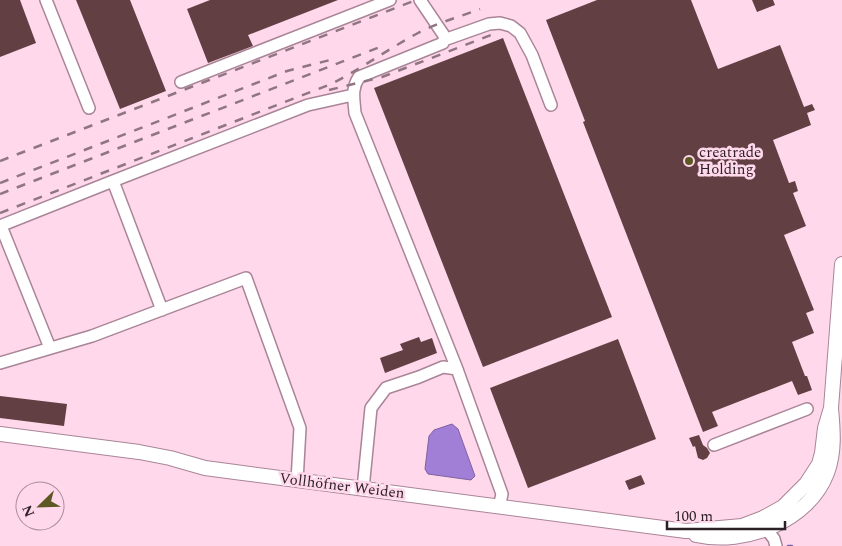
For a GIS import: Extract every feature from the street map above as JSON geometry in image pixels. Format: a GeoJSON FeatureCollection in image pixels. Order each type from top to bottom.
{"type":"FeatureCollection","features":[{"type":"Feature","properties":{"kind":"main road","name":"Vollhöfner Weiden"},"geometry":{"type":"LineString","coordinates":[[686,531],[703,538],[726,539],[746,538],[768,531],[784,523],[804,508],[823,483],[832,452],[831,408],[842,264]]}},
{"type":"Feature","properties":{"kind":"main road","name":"Vollhöfner Weiden"},"geometry":{"type":"LineString","coordinates":[[0,434],[139,452],[219,470],[686,531],[742,526],[763,518],[783,507],[806,484],[819,464],[825,428],[831,408]]}},
{"type":"Feature","properties":{"kind":"lane"},"geometry":{"type":"LineString","coordinates":[[46,0],[89,108]]}},
{"type":"Feature","properties":{"kind":"lane"},"geometry":{"type":"LineString","coordinates":[[181,82],[390,0]]}},
{"type":"Feature","properties":{"kind":"lane"},"geometry":{"type":"LineString","coordinates":[[420,0],[445,37],[443,44],[359,77],[354,84],[355,113],[456,369],[502,494],[498,507]]}},
{"type":"Feature","properties":{"kind":"lane"},"geometry":{"type":"LineString","coordinates":[[444,40],[489,24],[500,23],[510,26],[520,33],[532,55],[552,105]]}},
{"type":"Feature","properties":{"kind":"lane"},"geometry":{"type":"LineString","coordinates":[[50,348],[0,226],[308,105],[353,95]]}},
{"type":"Feature","properties":{"kind":"lane"},"geometry":{"type":"LineString","coordinates":[[113,180],[162,310]]}},
{"type":"Feature","properties":{"kind":"lane"},"geometry":{"type":"LineString","coordinates":[[0,363],[92,336],[246,278],[300,428],[297,480]]}},
{"type":"Feature","properties":{"kind":"lane"},"geometry":{"type":"LineString","coordinates":[[363,489],[371,408],[386,388],[443,367],[456,369]]}},
{"type":"Feature","properties":{"kind":"lane"},"geometry":{"type":"LineString","coordinates":[[714,445],[807,409]]}},
{"type":"Feature","properties":{"kind":"lane"},"geometry":{"type":"LineString","coordinates":[[768,531],[774,539],[776,546]]}},
{"type":"Feature","properties":{"kind":"shaded area"},"geometry":{"type":"Polygon","coordinates":[[[452,424],[458,429],[475,476],[471,480],[428,474],[425,469],[429,436],[434,430],[452,424]]]}},
{"type":"Feature","properties":{"kind":"building"},"geometry":{"type":"Polygon","coordinates":[[[0,0],[20,0],[36,43],[0,57],[0,0]]]}},
{"type":"Feature","properties":{"kind":"building"},"geometry":{"type":"Polygon","coordinates":[[[76,0],[130,0],[166,91],[120,109],[76,0]]]}},
{"type":"Feature","properties":{"kind":"building"},"geometry":{"type":"Polygon","coordinates":[[[210,0],[338,0],[248,35],[253,46],[208,63],[187,9],[210,0]]]}},
{"type":"Feature","properties":{"kind":"building"},"geometry":{"type":"Polygon","coordinates":[[[597,0],[691,0],[718,69],[780,45],[804,107],[812,104],[815,110],[807,113],[811,125],[773,140],[789,183],[795,181],[798,191],[793,193],[806,226],[784,235],[814,310],[806,313],[814,333],[792,342],[812,390],[798,395],[792,381],[712,412],[718,426],[703,432],[583,122],[585,121],[546,20],[597,0]]]}},
{"type":"Feature","properties":{"kind":"building"},"geometry":{"type":"Polygon","coordinates":[[[752,0],[773,0],[775,5],[757,12],[752,0]]]}},
{"type":"Feature","properties":{"kind":"building"},"geometry":{"type":"Polygon","coordinates":[[[503,38],[612,317],[483,367],[374,88],[503,38]]]}},
{"type":"Feature","properties":{"kind":"building"},"geometry":{"type":"Polygon","coordinates":[[[419,337],[421,342],[432,338],[437,353],[385,373],[380,358],[403,350],[400,344],[419,337]]]}},
{"type":"Feature","properties":{"kind":"building"},"geometry":{"type":"Polygon","coordinates":[[[618,339],[656,439],[528,488],[490,388],[618,339]]]}},
{"type":"Feature","properties":{"kind":"building"},"geometry":{"type":"Polygon","coordinates":[[[0,396],[67,404],[64,426],[0,418],[0,396]]]}},
{"type":"Feature","properties":{"kind":"building"},"geometry":{"type":"Polygon","coordinates":[[[699,435],[703,445],[710,453],[703,460],[698,458],[695,446],[693,447],[689,438],[699,435]]]}},
{"type":"Feature","properties":{"kind":"building"},"geometry":{"type":"Polygon","coordinates":[[[641,475],[645,484],[629,490],[625,481],[641,475]]]}},
{"type":"Feature","properties":{"kind":"railway"},"geometry":{"type":"LineString","coordinates":[[0,161],[416,0]]}},
{"type":"Feature","properties":{"kind":"railway"},"geometry":{"type":"LineString","coordinates":[[0,213],[331,84],[418,33],[480,9]]}},
{"type":"Feature","properties":{"kind":"railway"},"geometry":{"type":"LineString","coordinates":[[329,90],[382,77],[499,32]]}},
{"type":"Feature","properties":{"kind":"railway"},"geometry":{"type":"LineString","coordinates":[[0,194],[385,45]]}},
{"type":"Feature","properties":{"kind":"railway"},"geometry":{"type":"LineString","coordinates":[[0,183],[287,71],[330,60]]}},
{"type":"Feature","properties":{"kind":"place","name":"creatrade Holding"},"geometry":{"type":"Point","coordinates":[689,161]}}]}
